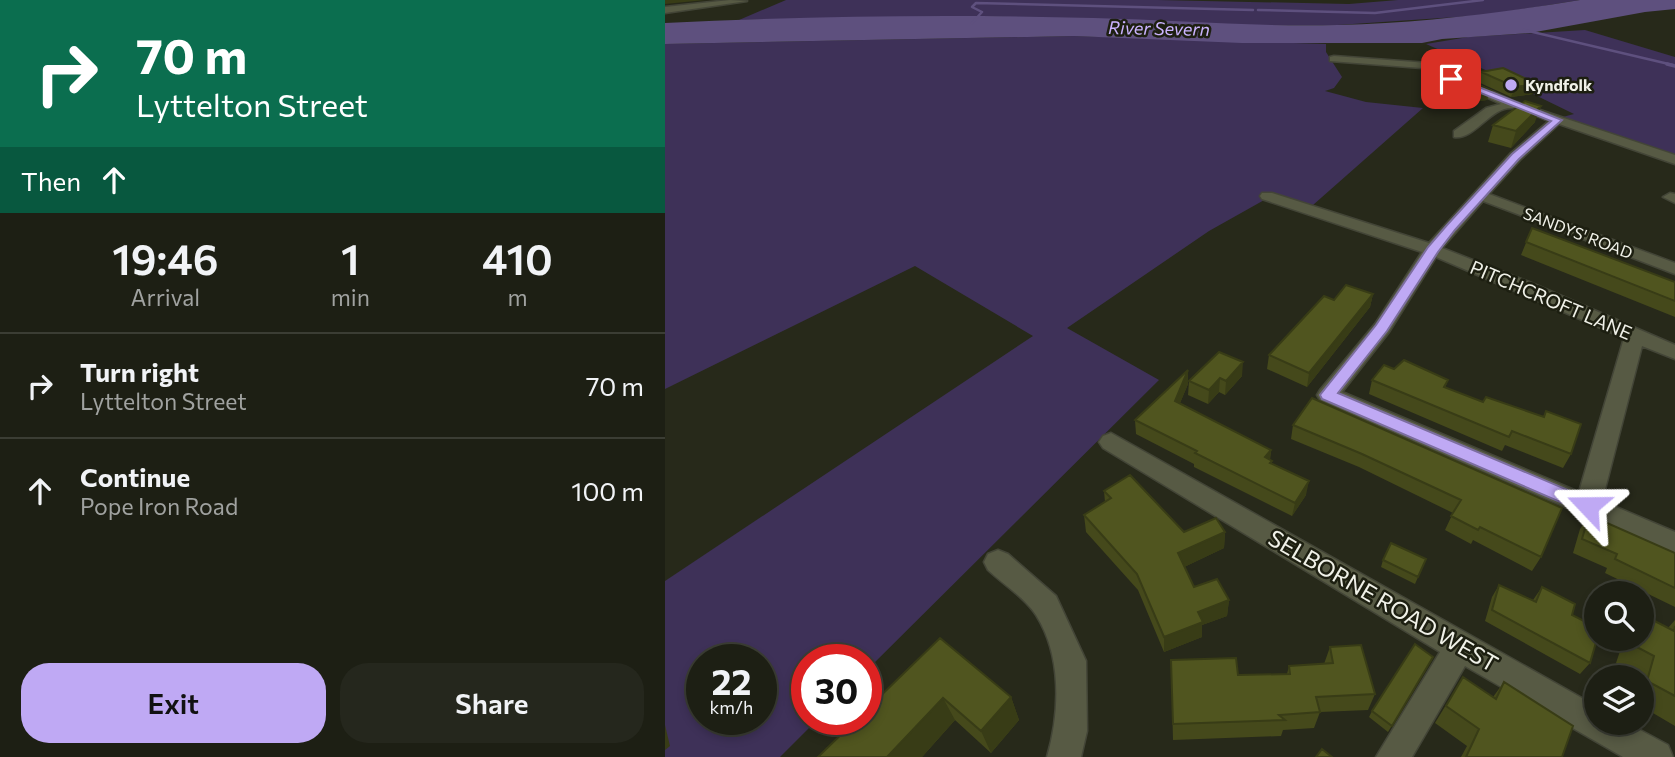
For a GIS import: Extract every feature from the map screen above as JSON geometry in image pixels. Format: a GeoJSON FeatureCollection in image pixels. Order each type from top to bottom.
{"type":"FeatureCollection","features":[{"type":"Feature","properties":{"kind":"street"},"geometry":{"type":"LineString","coordinates":[[665,10],[743,1]]}},
{"type":"Feature","properties":{"kind":"street"},"geometry":{"type":"LineString","coordinates":[[1334,59],[1424,65],[1459,86],[1675,160]]}},
{"type":"Feature","properties":{"kind":"street"},"geometry":{"type":"LineString","coordinates":[[1459,134],[1490,111],[1512,104]]}},
{"type":"Feature","properties":{"kind":"street"},"geometry":{"type":"LineString","coordinates":[[1557,120],[1515,157],[1432,250],[1382,328],[1328,395],[1675,544]]}},
{"type":"Feature","properties":{"kind":"street","name":"PITCHCROFT LANE"},"geometry":{"type":"LineString","coordinates":[[1267,196],[1432,250],[1523,286],[1675,353]]}},
{"type":"Feature","properties":{"kind":"street","name":"SANDYS' ROAD"},"geometry":{"type":"LineString","coordinates":[[1482,196],[1675,269]]}},
{"type":"Feature","properties":{"kind":"street"},"geometry":{"type":"LineString","coordinates":[[1588,506],[1635,335]]}},
{"type":"Feature","properties":{"kind":"street","name":"SELBORNE ROAD WEST"},"geometry":{"type":"LineString","coordinates":[[1111,442],[1460,647],[1656,757]]}},
{"type":"Feature","properties":{"kind":"street"},"geometry":{"type":"LineString","coordinates":[[997,562],[1047,605],[1071,661],[1070,731],[1064,757]]}},
{"type":"Feature","properties":{"kind":"street"},"geometry":{"type":"LineString","coordinates":[[1393,757],[1460,647]]}},
{"type":"Feature","properties":{"kind":"shaded area"},"geometry":{"type":"Polygon","coordinates":[[[786,0],[1158,0],[1349,4],[1398,0],[1580,0],[1486,15],[1338,25],[1251,25],[976,16],[739,20],[786,0]]]}},
{"type":"Feature","properties":{"kind":"shaded area"},"geometry":{"type":"Polygon","coordinates":[[[1585,30],[1675,57],[1675,158],[1559,118],[1574,114],[1533,94],[1538,93],[1426,44],[1468,37],[1585,30]]]}},
{"type":"Feature","properties":{"kind":"shaded area"},"geometry":{"type":"Polygon","coordinates":[[[1074,36],[1326,44],[1326,52],[1342,77],[1334,88],[1325,91],[1366,102],[1423,108],[1313,205],[1266,199],[1209,231],[1067,328],[1159,380],[882,655],[882,644],[791,644],[791,735],[802,735],[780,757],[665,757],[665,581],[1033,336],[915,266],[665,389],[665,44],[1074,36]]]}},
{"type":"Feature","properties":{"kind":"water","name":"River Severn"},"geometry":{"type":"Polygon","coordinates":[[[1580,0],[1675,0],[1675,9],[1530,33],[1442,39],[1422,43],[1242,43],[1074,36],[665,44],[665,23],[826,17],[987,16],[1338,25],[1459,17],[1580,0]]]}},
{"type":"Feature","properties":{"kind":"building"},"geometry":{"type":"Polygon","coordinates":[[[1503,68],[1537,84],[1515,87],[1481,72],[1503,68]]]}},
{"type":"Feature","properties":{"kind":"building"},"geometry":{"type":"Polygon","coordinates":[[[1462,78],[1490,90],[1470,93],[1444,83],[1462,78]]]}},
{"type":"Feature","properties":{"kind":"building"},"geometry":{"type":"Polygon","coordinates":[[[1525,101],[1541,106],[1516,131],[1493,125],[1525,101]]]}},
{"type":"Feature","properties":{"kind":"building"},"geometry":{"type":"Polygon","coordinates":[[[1532,228],[1675,282],[1675,301],[1526,242],[1532,228]]]}},
{"type":"Feature","properties":{"kind":"building"},"geometry":{"type":"Polygon","coordinates":[[[1346,285],[1373,294],[1309,373],[1269,355],[1324,296],[1334,300],[1346,285]]]}},
{"type":"Feature","properties":{"kind":"building"},"geometry":{"type":"Polygon","coordinates":[[[1219,352],[1243,362],[1226,381],[1220,378],[1209,390],[1189,381],[1219,352]]]}},
{"type":"Feature","properties":{"kind":"building"},"geometry":{"type":"Polygon","coordinates":[[[1404,360],[1448,380],[1444,387],[1483,402],[1486,397],[1544,417],[1546,411],[1581,424],[1571,454],[1512,431],[1509,437],[1372,380],[1384,365],[1394,369],[1404,360]]]}},
{"type":"Feature","properties":{"kind":"building"},"geometry":{"type":"Polygon","coordinates":[[[1188,370],[1175,401],[1271,450],[1265,457],[1272,461],[1270,463],[1309,481],[1295,503],[1135,420],[1188,370]]]}},
{"type":"Feature","properties":{"kind":"building"},"geometry":{"type":"Polygon","coordinates":[[[1312,398],[1562,508],[1541,557],[1451,516],[1461,500],[1293,425],[1312,398]]]}},
{"type":"Feature","properties":{"kind":"building"},"geometry":{"type":"Polygon","coordinates":[[[1130,475],[1184,532],[1216,518],[1225,532],[1178,553],[1194,587],[1217,579],[1229,600],[1198,612],[1203,622],[1164,637],[1137,574],[1084,515],[1111,498],[1104,491],[1130,475]]]}},
{"type":"Feature","properties":{"kind":"building"},"geometry":{"type":"Polygon","coordinates":[[[1589,515],[1675,553],[1675,588],[1615,559],[1617,554],[1582,539],[1589,515]]]}},
{"type":"Feature","properties":{"kind":"building"},"geometry":{"type":"Polygon","coordinates":[[[1391,543],[1426,559],[1418,577],[1383,560],[1391,543]]]}},
{"type":"Feature","properties":{"kind":"building"},"geometry":{"type":"Polygon","coordinates":[[[1499,585],[1536,602],[1542,587],[1575,604],[1572,615],[1584,621],[1584,651],[1594,651],[1590,663],[1492,610],[1499,585]]]}},
{"type":"Feature","properties":{"kind":"building"},"geometry":{"type":"Polygon","coordinates":[[[1654,621],[1674,631],[1675,626],[1675,696],[1654,685],[1654,665],[1651,665],[1654,656],[1644,651],[1654,651],[1654,621]]]}},
{"type":"Feature","properties":{"kind":"building"},"geometry":{"type":"Polygon","coordinates":[[[940,638],[1011,697],[981,731],[943,698],[887,757],[818,757],[841,735],[882,735],[882,694],[940,638]]]}},
{"type":"Feature","properties":{"kind":"building"},"geometry":{"type":"Polygon","coordinates":[[[1415,644],[1433,657],[1392,726],[1372,711],[1415,644]]]}},
{"type":"Feature","properties":{"kind":"building"},"geometry":{"type":"Polygon","coordinates":[[[1361,645],[1375,694],[1316,697],[1320,712],[1279,715],[1285,720],[1173,724],[1171,660],[1236,658],[1238,675],[1290,674],[1289,666],[1333,663],[1330,647],[1361,645]]]}},
{"type":"Feature","properties":{"kind":"building"},"geometry":{"type":"Polygon","coordinates":[[[1463,677],[1496,699],[1504,682],[1573,726],[1562,757],[1466,757],[1479,729],[1446,706],[1463,677]]]}},
{"type":"Feature","properties":{"kind":"building"},"geometry":{"type":"Polygon","coordinates":[[[1322,749],[1332,757],[1316,757],[1322,749]]]}},
{"type":"Feature","properties":{"kind":"waterway"},"geometry":{"type":"LineString","coordinates":[[1258,10],[1375,13],[1483,0]]}},
{"type":"Feature","properties":{"kind":"waterway"},"geometry":{"type":"LineString","coordinates":[[972,23],[982,12],[972,7],[976,3],[1253,10]]}},
{"type":"Feature","properties":{"kind":"waterway"},"geometry":{"type":"LineString","coordinates":[[1524,30],[1673,65]]}},
{"type":"Feature","properties":{"kind":"waterway"},"geometry":{"type":"LineString","coordinates":[[1667,64],[1675,66]]}},
{"type":"Feature","properties":{"kind":"place","name":"Kyndfolk"},"geometry":{"type":"Point","coordinates":[1511,85]}},
{"type":"Feature","properties":{"kind":"route"},"geometry":{"type":"LineString","coordinates":[[1451,79],[1557,120],[1515,157],[1451,227],[1432,250],[1382,328],[1328,395],[1588,506]]}}]}
